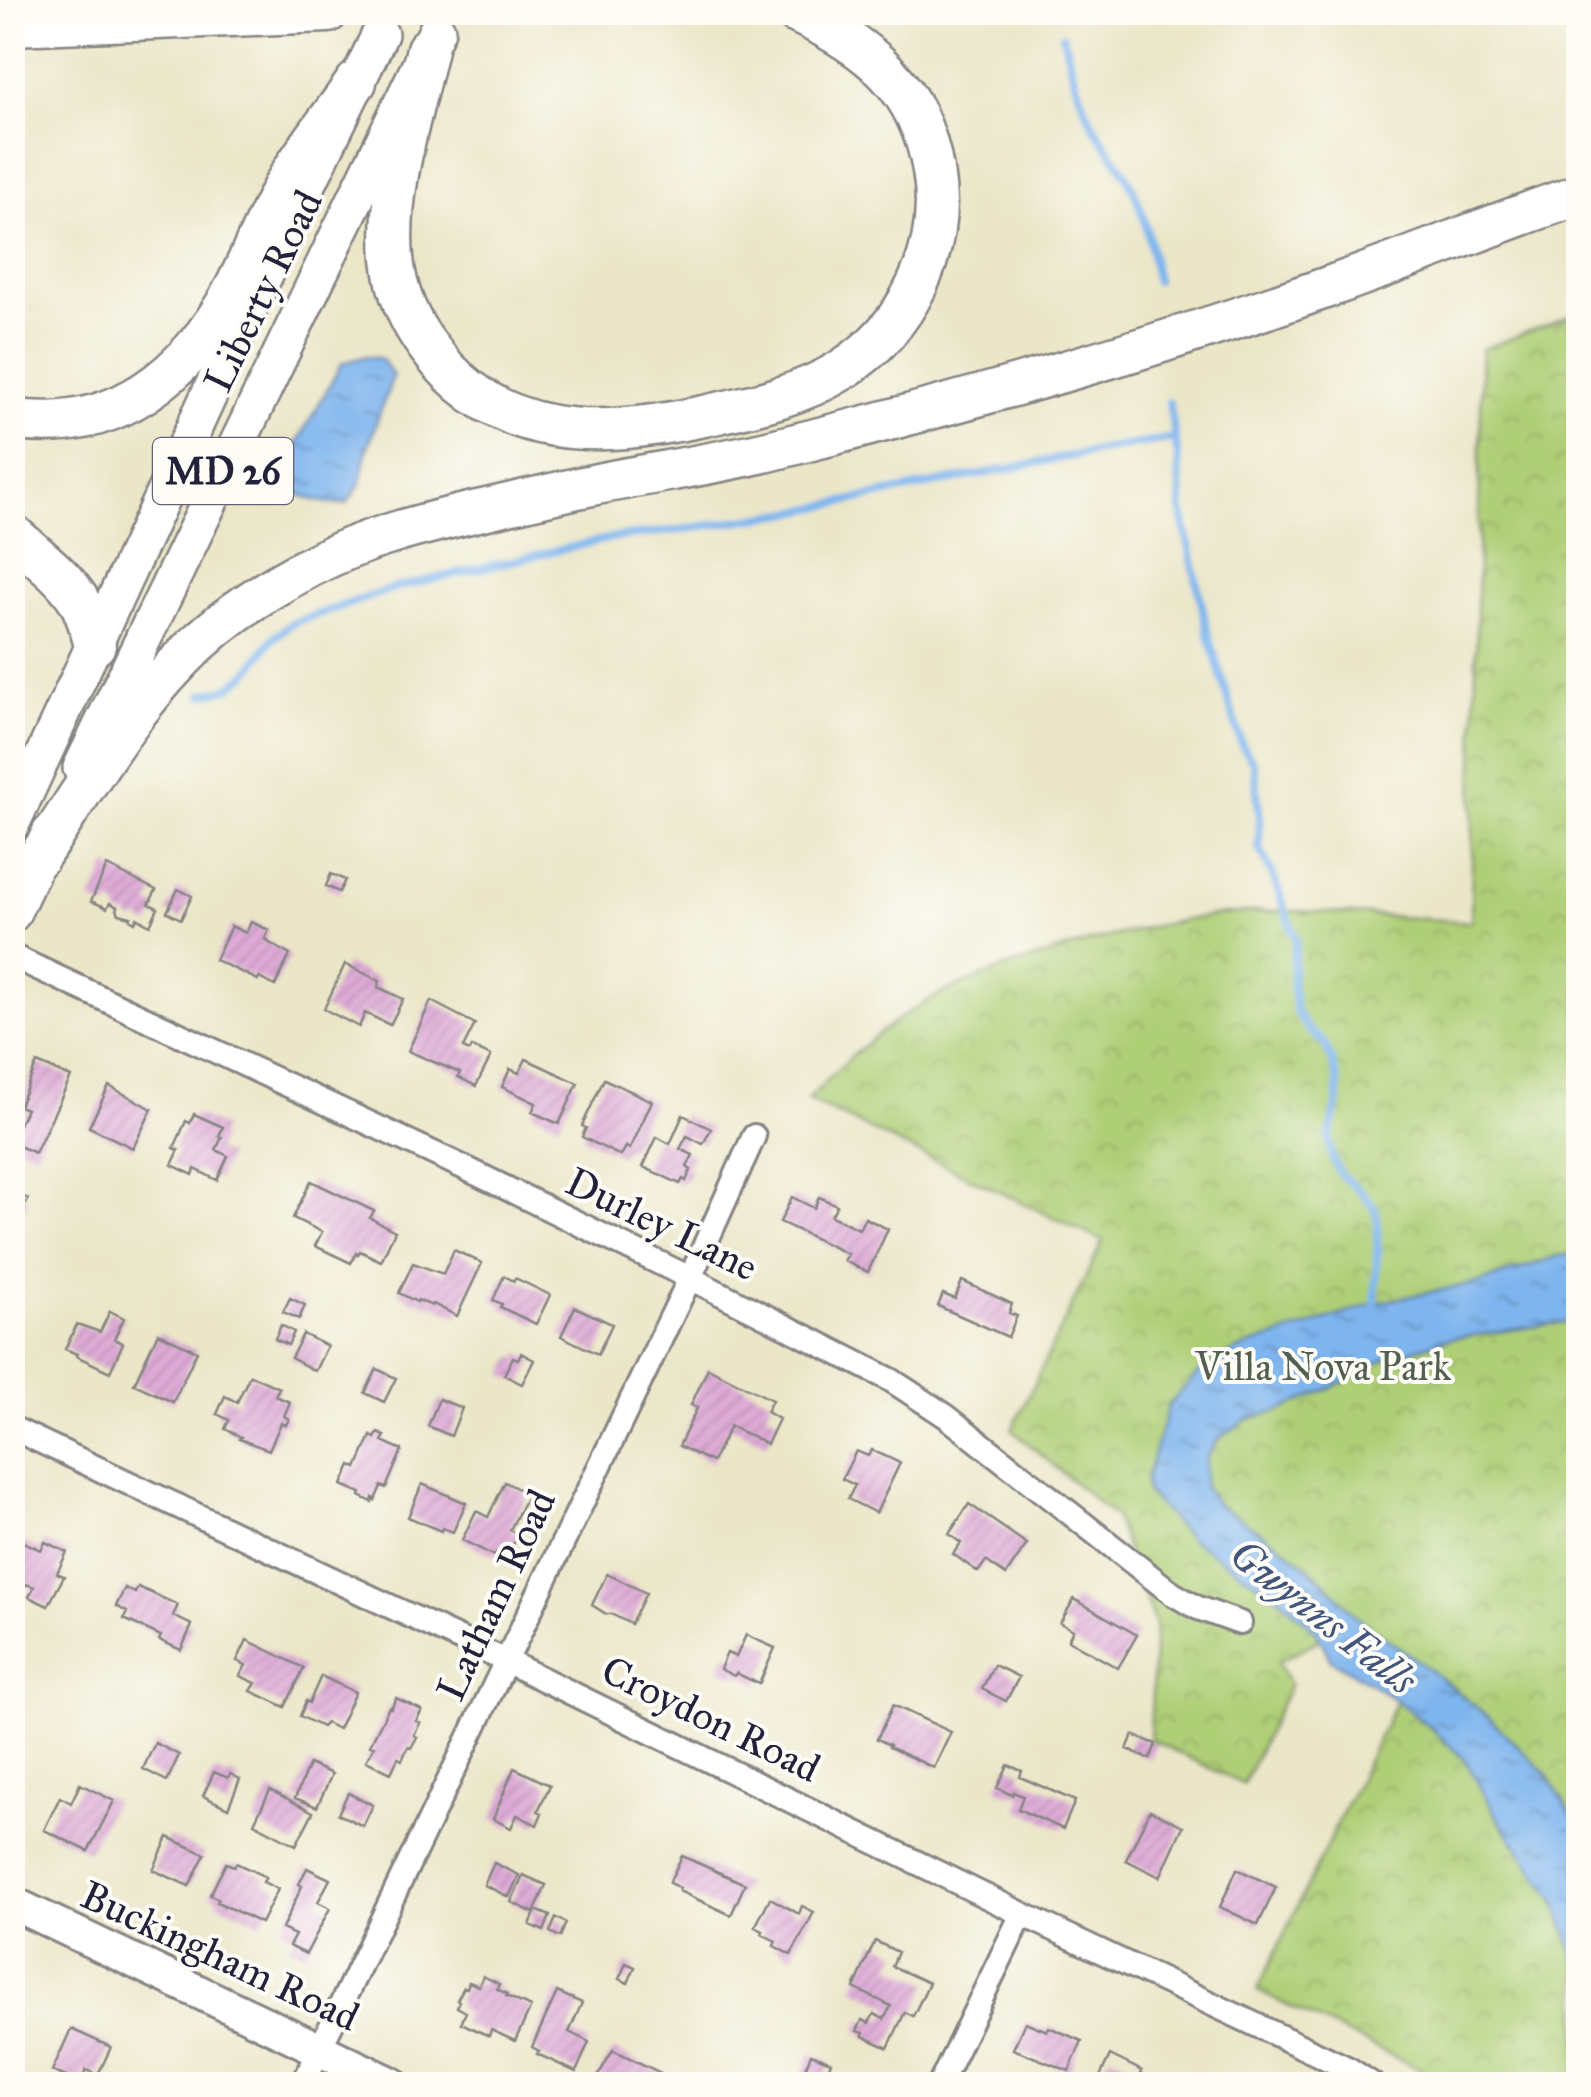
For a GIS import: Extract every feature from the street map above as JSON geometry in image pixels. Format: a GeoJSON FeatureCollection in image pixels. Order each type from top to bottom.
{"type":"FeatureCollection","features":[{"type":"Feature","properties":{"kind":"highway"},"geometry":{"type":"LineString","coordinates":[[432,40],[391,220],[398,288],[415,327],[438,362],[458,382],[508,414],[564,429],[628,428],[666,424],[767,401],[837,373],[885,334],[924,272],[933,240],[935,180],[930,149],[915,113],[899,86],[876,60],[796,12]]}},
{"type":"Feature","properties":{"kind":"highway"},"geometry":{"type":"LineString","coordinates":[[12,25],[313,13]]}},
{"type":"Feature","properties":{"kind":"highway"},"geometry":{"type":"LineString","coordinates":[[12,50],[164,20]]}},
{"type":"Feature","properties":{"kind":"highway"},"geometry":{"type":"LineString","coordinates":[[12,419],[42,422],[93,416],[141,396],[164,380],[198,345],[233,291],[288,178],[356,82]]}},
{"type":"Feature","properties":{"kind":"highway"},"geometry":{"type":"LineString","coordinates":[[38,858],[115,742],[180,660],[221,623],[264,594],[348,549],[446,518],[772,450],[1057,373],[1333,285],[1578,195]]}},
{"type":"Feature","properties":{"kind":"highway"},"geometry":{"type":"LineString","coordinates":[[12,534],[77,598],[95,645]]}},
{"type":"Feature","properties":{"kind":"main road","name":"Liberty Road"},"geometry":{"type":"LineString","coordinates":[[12,823],[380,34]]}},
{"type":"Feature","properties":{"kind":"main road","name":"Liberty Road"},"geometry":{"type":"LineString","coordinates":[[12,914],[432,40]]}},
{"type":"Feature","properties":{"kind":"street","name":"Durley Lane"},"geometry":{"type":"LineString","coordinates":[[12,956],[447,1160],[891,1380],[946,1416],[1173,1594],[1240,1623]]}},
{"type":"Feature","properties":{"kind":"street","name":"Latham Road"},"geometry":{"type":"LineString","coordinates":[[303,2084],[690,1278],[754,1136]]}},
{"type":"Feature","properties":{"kind":"street","name":"Croydon Road"},"geometry":{"type":"LineString","coordinates":[[12,1428],[506,1660],[1372,2084]]}},
{"type":"Feature","properties":{"kind":"street","name":"Buckingham Road"},"geometry":{"type":"LineString","coordinates":[[12,1904],[392,2084]]}},
{"type":"Feature","properties":{"kind":"street"},"geometry":{"type":"LineString","coordinates":[[940,2084],[1022,1914]]}},
{"type":"Feature","properties":{"kind":"green space","name":"Villa Nova Park"},"geometry":{"type":"Polygon","coordinates":[[[1578,313],[1578,2084],[1451,2084],[1257,1991],[1416,1660],[1323,1638],[1278,1662],[1290,1684],[1243,1784],[1150,1739],[1155,1624],[1115,1517],[1012,1430],[1103,1241],[808,1100],[863,1047],[924,1003],[993,972],[1095,941],[1189,920],[1252,912],[1471,922],[1482,349],[1578,313]]]}},
{"type":"Feature","properties":{"kind":"water"},"geometry":{"type":"Polygon","coordinates":[[[367,356],[382,359],[393,376],[367,449],[361,482],[347,504],[305,497],[283,484],[283,468],[342,363],[367,356]]]}},
{"type":"Feature","properties":{"kind":"water","name":"Gwynns Falls"},"geometry":{"type":"Polygon","coordinates":[[[1578,1253],[1578,1320],[1449,1339],[1392,1356],[1282,1410],[1248,1419],[1217,1440],[1206,1459],[1204,1487],[1217,1504],[1282,1546],[1322,1579],[1357,1617],[1487,1716],[1546,1773],[1578,1825],[1578,1966],[1556,1902],[1499,1820],[1465,1760],[1397,1701],[1331,1660],[1316,1631],[1279,1597],[1190,1539],[1146,1492],[1146,1479],[1169,1405],[1199,1372],[1237,1350],[1376,1303],[1481,1282],[1578,1253]]]}},
{"type":"Feature","properties":{"kind":"building"},"geometry":{"type":"Polygon","coordinates":[[[107,866],[156,890],[149,904],[158,908],[150,925],[119,914],[118,907],[110,903],[107,908],[91,901],[107,866]]]}},
{"type":"Feature","properties":{"kind":"building"},"geometry":{"type":"Polygon","coordinates":[[[331,874],[345,880],[339,892],[326,886],[331,874]]]}},
{"type":"Feature","properties":{"kind":"building"},"geometry":{"type":"Polygon","coordinates":[[[178,889],[192,896],[181,919],[167,912],[178,889]]]}},
{"type":"Feature","properties":{"kind":"building"},"geometry":{"type":"Polygon","coordinates":[[[251,922],[269,930],[265,939],[290,955],[275,986],[215,960],[231,926],[246,933],[251,922]]]}},
{"type":"Feature","properties":{"kind":"building"},"geometry":{"type":"Polygon","coordinates":[[[345,964],[380,981],[378,987],[403,999],[390,1025],[365,1013],[359,1027],[324,1009],[345,964]]]}},
{"type":"Feature","properties":{"kind":"building"},"geometry":{"type":"Polygon","coordinates":[[[431,1001],[475,1024],[463,1048],[470,1051],[472,1047],[491,1056],[476,1086],[458,1077],[460,1073],[408,1051],[431,1001]]]}},
{"type":"Feature","properties":{"kind":"building"},"geometry":{"type":"Polygon","coordinates":[[[526,1059],[578,1083],[559,1124],[532,1112],[536,1103],[502,1087],[510,1069],[519,1073],[526,1059]]]}},
{"type":"Feature","properties":{"kind":"building"},"geometry":{"type":"Polygon","coordinates":[[[37,1063],[71,1077],[35,1153],[12,1140],[26,1109],[19,1106],[37,1063]]]}},
{"type":"Feature","properties":{"kind":"building"},"geometry":{"type":"Polygon","coordinates":[[[604,1079],[652,1101],[630,1149],[626,1147],[621,1156],[582,1137],[586,1128],[582,1126],[604,1079]]]}},
{"type":"Feature","properties":{"kind":"building"},"geometry":{"type":"Polygon","coordinates":[[[109,1086],[152,1109],[133,1148],[89,1127],[109,1086]]]}},
{"type":"Feature","properties":{"kind":"building"},"geometry":{"type":"Polygon","coordinates":[[[194,1114],[223,1127],[216,1150],[228,1156],[217,1180],[195,1169],[193,1175],[172,1165],[179,1150],[174,1148],[186,1121],[190,1123],[194,1114]]]}},
{"type":"Feature","properties":{"kind":"building"},"geometry":{"type":"Polygon","coordinates":[[[683,1115],[711,1129],[703,1144],[687,1136],[680,1149],[693,1155],[687,1167],[691,1170],[680,1184],[643,1167],[657,1137],[670,1144],[683,1115]]]}},
{"type":"Feature","properties":{"kind":"building"},"geometry":{"type":"Polygon","coordinates":[[[311,1181],[374,1211],[370,1218],[395,1231],[381,1261],[360,1251],[351,1263],[315,1246],[322,1232],[293,1218],[311,1181]]]}},
{"type":"Feature","properties":{"kind":"building"},"geometry":{"type":"Polygon","coordinates":[[[12,1191],[28,1199],[15,1225],[12,1224],[12,1191]]]}},
{"type":"Feature","properties":{"kind":"building"},"geometry":{"type":"Polygon","coordinates":[[[792,1197],[814,1208],[819,1197],[837,1205],[831,1216],[859,1229],[865,1218],[888,1229],[868,1272],[844,1261],[848,1254],[780,1222],[792,1197]]]}},
{"type":"Feature","properties":{"kind":"building"},"geometry":{"type":"Polygon","coordinates":[[[454,1250],[482,1263],[457,1316],[399,1293],[413,1263],[443,1274],[454,1250]]]}},
{"type":"Feature","properties":{"kind":"building"},"geometry":{"type":"Polygon","coordinates":[[[504,1276],[550,1295],[536,1324],[493,1300],[504,1276]]]}},
{"type":"Feature","properties":{"kind":"building"},"geometry":{"type":"Polygon","coordinates":[[[962,1281],[1012,1304],[1009,1313],[1017,1316],[1008,1337],[938,1306],[943,1294],[955,1299],[962,1281]]]}},
{"type":"Feature","properties":{"kind":"building"},"geometry":{"type":"Polygon","coordinates":[[[290,1298],[305,1305],[299,1319],[283,1312],[290,1298]]]}},
{"type":"Feature","properties":{"kind":"building"},"geometry":{"type":"Polygon","coordinates":[[[575,1307],[612,1324],[598,1354],[561,1336],[575,1307]]]}},
{"type":"Feature","properties":{"kind":"building"},"geometry":{"type":"Polygon","coordinates":[[[110,1311],[124,1318],[114,1339],[123,1343],[110,1372],[65,1349],[77,1324],[100,1332],[110,1311]]]}},
{"type":"Feature","properties":{"kind":"building"},"geometry":{"type":"Polygon","coordinates":[[[281,1325],[294,1332],[288,1345],[275,1339],[281,1325]]]}},
{"type":"Feature","properties":{"kind":"building"},"geometry":{"type":"Polygon","coordinates":[[[158,1333],[197,1351],[173,1402],[134,1384],[158,1333]]]}},
{"type":"Feature","properties":{"kind":"building"},"geometry":{"type":"Polygon","coordinates":[[[303,1334],[327,1346],[315,1371],[291,1358],[303,1334]]]}},
{"type":"Feature","properties":{"kind":"building"},"geometry":{"type":"Polygon","coordinates":[[[521,1353],[534,1360],[522,1384],[504,1375],[513,1357],[518,1359],[521,1353]]]}},
{"type":"Feature","properties":{"kind":"building"},"geometry":{"type":"Polygon","coordinates":[[[708,1368],[772,1400],[766,1412],[779,1419],[767,1444],[730,1426],[712,1462],[679,1446],[697,1408],[691,1405],[708,1368]]]}},
{"type":"Feature","properties":{"kind":"building"},"geometry":{"type":"Polygon","coordinates":[[[377,1369],[396,1378],[384,1402],[365,1393],[377,1369]]]}},
{"type":"Feature","properties":{"kind":"building"},"geometry":{"type":"Polygon","coordinates":[[[250,1375],[279,1388],[275,1396],[290,1402],[284,1416],[289,1419],[286,1425],[281,1423],[269,1450],[239,1439],[225,1429],[229,1420],[217,1414],[225,1396],[237,1402],[250,1375]]]}},
{"type":"Feature","properties":{"kind":"building"},"geometry":{"type":"Polygon","coordinates":[[[439,1399],[462,1408],[451,1436],[428,1426],[439,1399]]]}},
{"type":"Feature","properties":{"kind":"building"},"geometry":{"type":"Polygon","coordinates":[[[378,1433],[385,1436],[382,1441],[402,1450],[386,1488],[381,1486],[372,1502],[342,1485],[351,1465],[357,1468],[371,1436],[375,1438],[378,1433]]]}},
{"type":"Feature","properties":{"kind":"building"},"geometry":{"type":"Polygon","coordinates":[[[872,1450],[900,1463],[876,1513],[848,1499],[855,1485],[842,1479],[856,1451],[868,1456],[872,1450]]]}},
{"type":"Feature","properties":{"kind":"building"},"geometry":{"type":"Polygon","coordinates":[[[505,1482],[528,1494],[510,1530],[518,1535],[507,1558],[462,1540],[476,1511],[488,1517],[505,1482]]]}},
{"type":"Feature","properties":{"kind":"building"},"geometry":{"type":"Polygon","coordinates":[[[422,1484],[466,1503],[453,1532],[408,1517],[422,1484]]]}},
{"type":"Feature","properties":{"kind":"building"},"geometry":{"type":"Polygon","coordinates":[[[969,1504],[1027,1544],[1006,1575],[986,1561],[978,1572],[953,1554],[961,1543],[949,1534],[969,1504]]]}},
{"type":"Feature","properties":{"kind":"building"},"geometry":{"type":"Polygon","coordinates":[[[12,1537],[41,1550],[45,1542],[67,1552],[57,1573],[64,1576],[48,1606],[29,1597],[34,1587],[26,1584],[12,1614],[12,1537]]]}},
{"type":"Feature","properties":{"kind":"building"},"geometry":{"type":"Polygon","coordinates":[[[607,1574],[646,1593],[631,1624],[592,1605],[607,1574]]]}},
{"type":"Feature","properties":{"kind":"building"},"geometry":{"type":"Polygon","coordinates":[[[138,1587],[178,1605],[173,1616],[192,1625],[181,1650],[124,1619],[127,1612],[116,1606],[125,1588],[135,1593],[138,1587]]]}},
{"type":"Feature","properties":{"kind":"building"},"geometry":{"type":"Polygon","coordinates":[[[1074,1599],[1137,1635],[1118,1668],[1068,1640],[1073,1630],[1060,1623],[1074,1599]]]}},
{"type":"Feature","properties":{"kind":"building"},"geometry":{"type":"Polygon","coordinates":[[[746,1635],[775,1648],[759,1684],[720,1669],[727,1653],[736,1657],[746,1635]]]}},
{"type":"Feature","properties":{"kind":"building"},"geometry":{"type":"Polygon","coordinates":[[[247,1640],[304,1668],[285,1707],[251,1691],[256,1683],[240,1676],[246,1665],[237,1661],[247,1640]]]}},
{"type":"Feature","properties":{"kind":"building"},"geometry":{"type":"Polygon","coordinates":[[[994,1665],[1019,1677],[1006,1701],[982,1689],[994,1665]]]}},
{"type":"Feature","properties":{"kind":"building"},"geometry":{"type":"Polygon","coordinates":[[[321,1676],[355,1692],[338,1729],[326,1723],[322,1727],[300,1716],[321,1676]]]}},
{"type":"Feature","properties":{"kind":"building"},"geometry":{"type":"Polygon","coordinates":[[[396,1698],[422,1710],[416,1721],[420,1723],[414,1735],[417,1737],[402,1760],[398,1758],[391,1773],[366,1761],[374,1746],[370,1745],[396,1698]]]}},
{"type":"Feature","properties":{"kind":"building"},"geometry":{"type":"Polygon","coordinates":[[[893,1705],[951,1732],[934,1768],[877,1739],[893,1705]]]}},
{"type":"Feature","properties":{"kind":"building"},"geometry":{"type":"Polygon","coordinates":[[[1133,1735],[1156,1744],[1150,1759],[1127,1749],[1133,1735]]]}},
{"type":"Feature","properties":{"kind":"building"},"geometry":{"type":"Polygon","coordinates":[[[155,1743],[179,1755],[167,1781],[143,1769],[155,1743]]]}},
{"type":"Feature","properties":{"kind":"building"},"geometry":{"type":"Polygon","coordinates":[[[309,1764],[332,1774],[317,1807],[295,1798],[309,1764]]]}},
{"type":"Feature","properties":{"kind":"building"},"geometry":{"type":"Polygon","coordinates":[[[1008,1765],[1022,1771],[1020,1777],[1075,1801],[1063,1829],[1018,1809],[1023,1796],[997,1788],[1008,1765]]]}},
{"type":"Feature","properties":{"kind":"building"},"geometry":{"type":"Polygon","coordinates":[[[514,1768],[550,1785],[538,1811],[542,1813],[537,1825],[517,1815],[511,1828],[493,1819],[514,1768]]]}},
{"type":"Feature","properties":{"kind":"building"},"geometry":{"type":"Polygon","coordinates":[[[214,1772],[240,1779],[228,1808],[203,1796],[214,1772]]]}},
{"type":"Feature","properties":{"kind":"building"},"geometry":{"type":"Polygon","coordinates":[[[80,1784],[114,1801],[88,1851],[44,1830],[60,1797],[71,1803],[80,1784]]]}},
{"type":"Feature","properties":{"kind":"building"},"geometry":{"type":"Polygon","coordinates":[[[270,1790],[313,1812],[296,1845],[254,1823],[270,1790]]]}},
{"type":"Feature","properties":{"kind":"building"},"geometry":{"type":"Polygon","coordinates":[[[348,1793],[373,1805],[363,1826],[338,1814],[348,1793]]]}},
{"type":"Feature","properties":{"kind":"building"},"geometry":{"type":"Polygon","coordinates":[[[1150,1810],[1183,1826],[1160,1877],[1126,1860],[1150,1810]]]}},
{"type":"Feature","properties":{"kind":"building"},"geometry":{"type":"Polygon","coordinates":[[[168,1837],[205,1854],[189,1886],[153,1870],[168,1837]]]}},
{"type":"Feature","properties":{"kind":"building"},"geometry":{"type":"Polygon","coordinates":[[[682,1856],[745,1884],[731,1915],[669,1883],[682,1856]]]}},
{"type":"Feature","properties":{"kind":"building"},"geometry":{"type":"Polygon","coordinates":[[[226,1863],[236,1863],[266,1877],[263,1882],[278,1889],[261,1923],[210,1895],[226,1863]]]}},
{"type":"Feature","properties":{"kind":"building"},"geometry":{"type":"Polygon","coordinates":[[[494,1863],[519,1875],[509,1897],[484,1885],[494,1863]]]}},
{"type":"Feature","properties":{"kind":"building"},"geometry":{"type":"Polygon","coordinates":[[[307,1868],[330,1879],[318,1902],[330,1908],[306,1954],[289,1946],[295,1935],[282,1929],[307,1868]]]}},
{"type":"Feature","properties":{"kind":"building"},"geometry":{"type":"Polygon","coordinates":[[[1237,1869],[1276,1887],[1258,1925],[1220,1907],[1237,1869]]]}},
{"type":"Feature","properties":{"kind":"building"},"geometry":{"type":"Polygon","coordinates":[[[523,1875],[546,1885],[534,1913],[511,1902],[523,1875]]]}},
{"type":"Feature","properties":{"kind":"building"},"geometry":{"type":"Polygon","coordinates":[[[770,1898],[799,1914],[802,1906],[814,1912],[791,1955],[774,1946],[776,1941],[755,1927],[770,1898]]]}},
{"type":"Feature","properties":{"kind":"building"},"geometry":{"type":"Polygon","coordinates":[[[536,1910],[550,1916],[544,1931],[530,1925],[536,1910]]]}},
{"type":"Feature","properties":{"kind":"building"},"geometry":{"type":"Polygon","coordinates":[[[556,1918],[566,1923],[560,1937],[550,1932],[556,1918]]]}},
{"type":"Feature","properties":{"kind":"building"},"geometry":{"type":"Polygon","coordinates":[[[875,1941],[898,1952],[892,1966],[929,1983],[913,2016],[905,2012],[888,2048],[857,2031],[862,2020],[869,2023],[874,2014],[884,2019],[891,2006],[854,1988],[875,1941]]]}},
{"type":"Feature","properties":{"kind":"building"},"geometry":{"type":"Polygon","coordinates":[[[626,1963],[635,1967],[628,1983],[619,1979],[626,1963]]]}},
{"type":"Feature","properties":{"kind":"building"},"geometry":{"type":"Polygon","coordinates":[[[483,1976],[499,1984],[497,1989],[506,1996],[531,2007],[515,2041],[491,2030],[489,2036],[461,2023],[466,2012],[457,2007],[457,2000],[469,1982],[479,1986],[483,1976]]]}},
{"type":"Feature","properties":{"kind":"building"},"geometry":{"type":"Polygon","coordinates":[[[557,1992],[582,2003],[569,2032],[589,2042],[576,2072],[537,2054],[539,2051],[532,2047],[557,1992]]]}},
{"type":"Feature","properties":{"kind":"building"},"geometry":{"type":"Polygon","coordinates":[[[1025,2022],[1082,2041],[1069,2071],[1013,2049],[1025,2022]]]}},
{"type":"Feature","properties":{"kind":"building"},"geometry":{"type":"Polygon","coordinates":[[[71,2029],[111,2047],[98,2075],[86,2070],[80,2083],[52,2071],[71,2029]]]}},
{"type":"Feature","properties":{"kind":"building"},"geometry":{"type":"Polygon","coordinates":[[[613,2050],[661,2073],[656,2084],[608,2084],[598,2076],[613,2050]]]}},
{"type":"Feature","properties":{"kind":"building"},"geometry":{"type":"Polygon","coordinates":[[[811,2054],[831,2062],[822,2084],[801,2078],[811,2054]]]}},
{"type":"Feature","properties":{"kind":"building"},"geometry":{"type":"Polygon","coordinates":[[[1110,2055],[1142,2071],[1151,2079],[1148,2084],[1097,2083],[1110,2055]]]}},
{"type":"Feature","properties":{"kind":"waterway"},"geometry":{"type":"LineString","coordinates":[[1063,36],[1088,113],[1138,201],[1156,281]]}},
{"type":"Feature","properties":{"kind":"waterway"},"geometry":{"type":"LineString","coordinates":[[1169,402],[1182,513],[1207,629],[1242,745],[1254,764],[1259,848],[1296,939],[1292,980],[1296,1012],[1324,1043],[1338,1083],[1338,1102],[1329,1139],[1333,1160],[1341,1175],[1375,1208],[1375,1310]]}},
{"type":"Feature","properties":{"kind":"waterway"},"geometry":{"type":"LineString","coordinates":[[203,694],[227,689],[248,673],[272,639],[292,623],[395,588],[612,538],[799,511],[1175,438]]}},
{"type":"Feature","properties":{"kind":"waterway"},"geometry":{"type":"LineString","coordinates":[[12,634],[16,637]]}}]}
